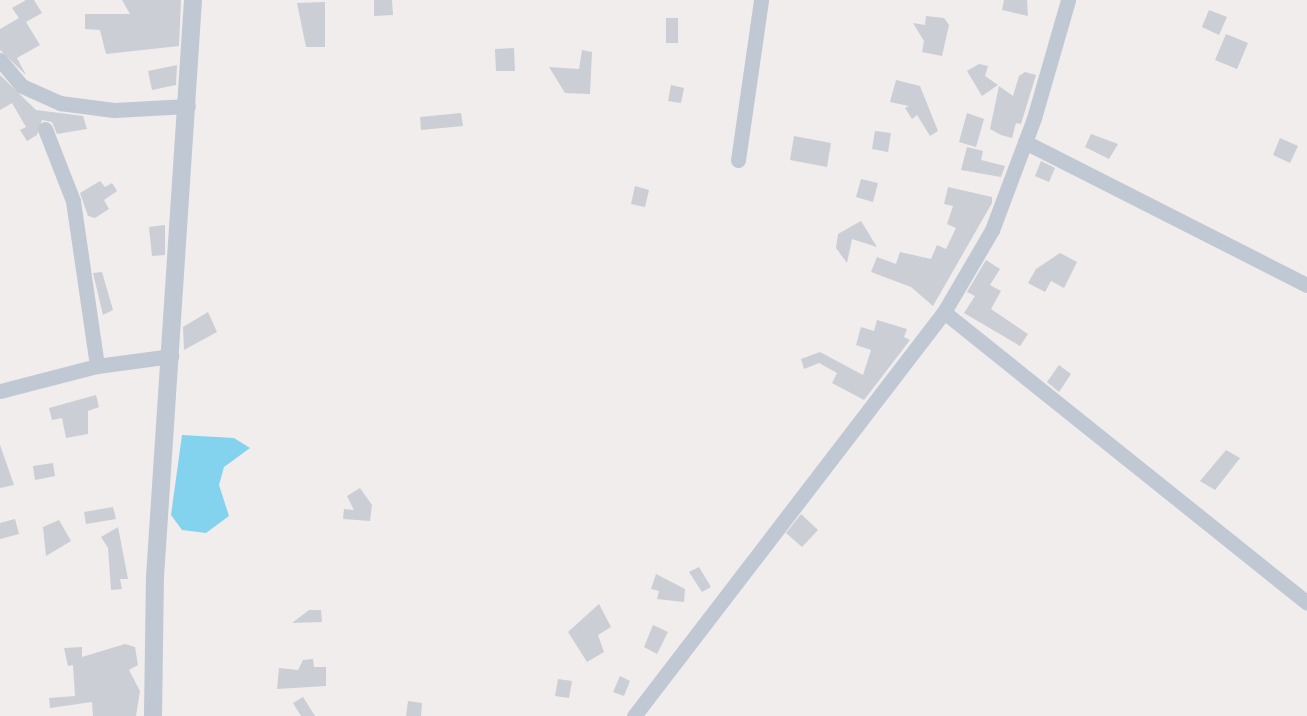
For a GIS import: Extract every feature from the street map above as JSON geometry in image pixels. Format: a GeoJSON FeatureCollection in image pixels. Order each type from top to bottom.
{"type":"FeatureCollection","features":[{"type":"Feature","properties":{"kind":"street"},"geometry":{"type":"LineString","coordinates":[[153,716],[155,577],[188,106],[193,0]]}},
{"type":"Feature","properties":{"kind":"street"},"geometry":{"type":"LineString","coordinates":[[738,160],[761,0]]}},
{"type":"Feature","properties":{"kind":"street"},"geometry":{"type":"LineString","coordinates":[[634,716],[944,312],[992,230],[1025,142],[1068,0]]}},
{"type":"Feature","properties":{"kind":"street"},"geometry":{"type":"LineString","coordinates":[[0,60],[22,86],[60,104],[114,110],[188,106]]}},
{"type":"Feature","properties":{"kind":"street"},"geometry":{"type":"LineString","coordinates":[[45,129],[73,201],[97,366]]}},
{"type":"Feature","properties":{"kind":"street"},"geometry":{"type":"LineString","coordinates":[[1025,142],[1307,285]]}},
{"type":"Feature","properties":{"kind":"street"},"geometry":{"type":"LineString","coordinates":[[944,312],[1307,603]]}},
{"type":"Feature","properties":{"kind":"street"},"geometry":{"type":"LineString","coordinates":[[0,391],[97,366],[171,356]]}},
{"type":"Feature","properties":{"kind":"water"},"geometry":{"type":"Polygon","coordinates":[[[182,435],[234,438],[250,448],[224,467],[219,485],[229,516],[206,533],[182,530],[171,515],[182,435]]]}},
{"type":"Feature","properties":{"kind":"building"},"geometry":{"type":"Polygon","coordinates":[[[26,0],[34,0],[42,13],[26,22],[40,45],[17,58],[26,75],[0,50],[0,29],[19,18],[12,8],[26,0]]]}},
{"type":"Feature","properties":{"kind":"building"},"geometry":{"type":"Polygon","coordinates":[[[122,0],[181,0],[179,46],[106,54],[100,30],[85,29],[85,14],[130,14],[122,0]]]}},
{"type":"Feature","properties":{"kind":"building"},"geometry":{"type":"Polygon","coordinates":[[[374,0],[392,0],[393,15],[374,16],[374,0]]]}},
{"type":"Feature","properties":{"kind":"building"},"geometry":{"type":"Polygon","coordinates":[[[1004,0],[1027,0],[1028,16],[1002,10],[1004,0]]]}},
{"type":"Feature","properties":{"kind":"building"},"geometry":{"type":"Polygon","coordinates":[[[325,2],[325,47],[306,47],[297,3],[325,2]]]}},
{"type":"Feature","properties":{"kind":"building"},"geometry":{"type":"Polygon","coordinates":[[[1209,10],[1227,17],[1219,35],[1202,27],[1209,10]]]}},
{"type":"Feature","properties":{"kind":"building"},"geometry":{"type":"Polygon","coordinates":[[[926,16],[944,18],[949,25],[942,56],[922,52],[924,41],[913,23],[925,25],[926,16]]]}},
{"type":"Feature","properties":{"kind":"building"},"geometry":{"type":"Polygon","coordinates":[[[666,18],[678,18],[678,43],[666,43],[666,18]]]}},
{"type":"Feature","properties":{"kind":"building"},"geometry":{"type":"Polygon","coordinates":[[[1226,34],[1248,43],[1237,69],[1215,60],[1226,34]]]}},
{"type":"Feature","properties":{"kind":"building"},"geometry":{"type":"Polygon","coordinates":[[[514,48],[515,71],[496,71],[495,49],[514,48]]]}},
{"type":"Feature","properties":{"kind":"building"},"geometry":{"type":"Polygon","coordinates":[[[582,50],[592,52],[590,94],[565,93],[549,67],[579,69],[582,50]]]}},
{"type":"Feature","properties":{"kind":"building"},"geometry":{"type":"Polygon","coordinates":[[[979,64],[988,66],[985,76],[998,85],[982,96],[967,71],[979,64]]]}},
{"type":"Feature","properties":{"kind":"building"},"geometry":{"type":"Polygon","coordinates":[[[177,65],[176,85],[152,90],[148,71],[177,65]]]}},
{"type":"Feature","properties":{"kind":"building"},"geometry":{"type":"Polygon","coordinates":[[[1025,72],[1036,75],[1021,124],[1016,123],[1012,138],[1001,135],[990,129],[999,86],[1013,96],[1019,76],[1025,72]]]}},
{"type":"Feature","properties":{"kind":"building"},"geometry":{"type":"Polygon","coordinates":[[[0,75],[36,110],[83,116],[87,129],[57,134],[52,122],[42,120],[37,135],[27,141],[20,130],[26,127],[12,103],[0,110],[0,75]]]}},
{"type":"Feature","properties":{"kind":"building"},"geometry":{"type":"Polygon","coordinates":[[[896,80],[920,86],[938,131],[930,136],[917,115],[912,119],[905,108],[909,106],[890,102],[896,80]]]}},
{"type":"Feature","properties":{"kind":"building"},"geometry":{"type":"Polygon","coordinates":[[[671,85],[684,88],[681,103],[668,101],[671,85]]]}},
{"type":"Feature","properties":{"kind":"building"},"geometry":{"type":"Polygon","coordinates":[[[461,113],[463,126],[421,130],[420,117],[461,113]]]}},
{"type":"Feature","properties":{"kind":"building"},"geometry":{"type":"Polygon","coordinates":[[[967,113],[984,119],[976,147],[959,142],[967,113]]]}},
{"type":"Feature","properties":{"kind":"building"},"geometry":{"type":"Polygon","coordinates":[[[875,131],[891,133],[888,152],[872,149],[875,131]]]}},
{"type":"Feature","properties":{"kind":"building"},"geometry":{"type":"Polygon","coordinates":[[[1091,134],[1118,144],[1109,159],[1085,147],[1091,134]]]}},
{"type":"Feature","properties":{"kind":"building"},"geometry":{"type":"Polygon","coordinates":[[[794,136],[831,143],[827,167],[790,160],[794,136]]]}},
{"type":"Feature","properties":{"kind":"building"},"geometry":{"type":"Polygon","coordinates":[[[1280,138],[1298,146],[1290,163],[1273,155],[1280,138]]]}},
{"type":"Feature","properties":{"kind":"building"},"geometry":{"type":"Polygon","coordinates":[[[967,147],[983,151],[981,160],[1005,166],[1001,177],[961,170],[967,147]]]}},
{"type":"Feature","properties":{"kind":"building"},"geometry":{"type":"Polygon","coordinates":[[[1041,161],[1055,168],[1049,182],[1035,176],[1041,161]]]}},
{"type":"Feature","properties":{"kind":"building"},"geometry":{"type":"Polygon","coordinates":[[[861,179],[878,183],[873,202],[856,197],[861,179]]]}},
{"type":"Feature","properties":{"kind":"building"},"geometry":{"type":"Polygon","coordinates":[[[100,181],[105,187],[112,183],[117,191],[104,200],[109,209],[95,218],[88,216],[80,193],[100,181]]]}},
{"type":"Feature","properties":{"kind":"building"},"geometry":{"type":"Polygon","coordinates":[[[635,186],[649,190],[645,207],[631,204],[635,186]]]}},
{"type":"Feature","properties":{"kind":"building"},"geometry":{"type":"Polygon","coordinates":[[[948,187],[992,197],[992,203],[933,306],[911,287],[871,272],[877,257],[896,264],[900,252],[931,259],[937,245],[946,249],[956,228],[947,224],[953,206],[944,204],[948,187]]]}},
{"type":"Feature","properties":{"kind":"building"},"geometry":{"type":"Polygon","coordinates":[[[861,221],[877,247],[852,239],[847,263],[836,248],[838,234],[861,221]]]}},
{"type":"Feature","properties":{"kind":"building"},"geometry":{"type":"Polygon","coordinates":[[[165,225],[165,255],[152,256],[149,227],[165,225]]]}},
{"type":"Feature","properties":{"kind":"building"},"geometry":{"type":"Polygon","coordinates":[[[1060,253],[1077,262],[1064,288],[1051,281],[1045,292],[1028,283],[1036,269],[1060,253]]]}},
{"type":"Feature","properties":{"kind":"building"},"geometry":{"type":"Polygon","coordinates":[[[986,260],[1000,269],[990,285],[1001,291],[991,309],[1028,334],[1020,346],[964,313],[975,296],[967,292],[986,260]]]}},
{"type":"Feature","properties":{"kind":"building"},"geometry":{"type":"Polygon","coordinates":[[[102,272],[113,310],[103,315],[93,273],[102,272]]]}},
{"type":"Feature","properties":{"kind":"building"},"geometry":{"type":"Polygon","coordinates":[[[208,312],[217,332],[184,350],[183,327],[208,312]]]}},
{"type":"Feature","properties":{"kind":"building"},"geometry":{"type":"Polygon","coordinates":[[[877,320],[907,329],[904,337],[910,340],[864,400],[832,383],[837,373],[819,363],[804,369],[801,359],[820,352],[863,375],[871,350],[856,345],[861,327],[874,331],[877,320]]]}},
{"type":"Feature","properties":{"kind":"building"},"geometry":{"type":"Polygon","coordinates":[[[1059,365],[1071,374],[1059,392],[1047,382],[1059,365]]]}},
{"type":"Feature","properties":{"kind":"building"},"geometry":{"type":"Polygon","coordinates":[[[96,395],[99,407],[88,411],[88,434],[66,438],[62,418],[52,420],[49,408],[96,395]]]}},
{"type":"Feature","properties":{"kind":"building"},"geometry":{"type":"Polygon","coordinates":[[[0,445],[14,485],[0,488],[0,445]]]}},
{"type":"Feature","properties":{"kind":"building"},"geometry":{"type":"Polygon","coordinates":[[[1226,450],[1240,458],[1215,490],[1200,481],[1226,450]]]}},
{"type":"Feature","properties":{"kind":"building"},"geometry":{"type":"Polygon","coordinates":[[[53,463],[55,476],[35,480],[33,466],[53,463]]]}},
{"type":"Feature","properties":{"kind":"building"},"geometry":{"type":"Polygon","coordinates":[[[360,488],[372,505],[370,521],[343,519],[344,509],[354,510],[347,496],[360,488]]]}},
{"type":"Feature","properties":{"kind":"building"},"geometry":{"type":"Polygon","coordinates":[[[113,507],[116,519],[86,524],[84,512],[113,507]]]}},
{"type":"Feature","properties":{"kind":"building"},"geometry":{"type":"Polygon","coordinates":[[[801,514],[818,530],[802,547],[786,533],[801,514]]]}},
{"type":"Feature","properties":{"kind":"building"},"geometry":{"type":"Polygon","coordinates":[[[15,519],[19,534],[0,539],[0,523],[15,519]]]}},
{"type":"Feature","properties":{"kind":"building"},"geometry":{"type":"Polygon","coordinates":[[[59,520],[71,541],[46,556],[43,527],[59,520]]]}},
{"type":"Feature","properties":{"kind":"building"},"geometry":{"type":"Polygon","coordinates":[[[118,527],[128,579],[120,579],[122,589],[111,590],[108,548],[101,537],[118,527]]]}},
{"type":"Feature","properties":{"kind":"building"},"geometry":{"type":"Polygon","coordinates":[[[699,567],[711,587],[702,592],[689,572],[699,567]]]}},
{"type":"Feature","properties":{"kind":"building"},"geometry":{"type":"Polygon","coordinates":[[[656,574],[685,589],[684,602],[657,599],[659,591],[651,589],[656,574]]]}},
{"type":"Feature","properties":{"kind":"building"},"geometry":{"type":"Polygon","coordinates":[[[599,604],[611,627],[598,635],[604,652],[587,662],[568,632],[599,604]]]}},
{"type":"Feature","properties":{"kind":"building"},"geometry":{"type":"Polygon","coordinates":[[[309,610],[321,610],[322,622],[292,623],[309,610]]]}},
{"type":"Feature","properties":{"kind":"building"},"geometry":{"type":"Polygon","coordinates":[[[653,625],[668,632],[657,654],[644,647],[653,625]]]}},
{"type":"Feature","properties":{"kind":"building"},"geometry":{"type":"Polygon","coordinates":[[[125,644],[135,647],[138,665],[129,670],[140,691],[136,716],[93,716],[92,702],[50,708],[49,698],[75,696],[73,665],[68,666],[64,648],[82,647],[82,657],[125,644]]]}},
{"type":"Feature","properties":{"kind":"building"},"geometry":{"type":"Polygon","coordinates":[[[313,659],[314,667],[326,667],[326,686],[277,689],[279,668],[298,670],[303,660],[313,659]]]}},
{"type":"Feature","properties":{"kind":"building"},"geometry":{"type":"Polygon","coordinates":[[[620,676],[630,681],[624,696],[613,692],[620,676]]]}},
{"type":"Feature","properties":{"kind":"building"},"geometry":{"type":"Polygon","coordinates":[[[558,679],[572,681],[569,698],[555,696],[558,679]]]}},
{"type":"Feature","properties":{"kind":"building"},"geometry":{"type":"Polygon","coordinates":[[[303,697],[315,716],[301,716],[293,703],[303,697]]]}},
{"type":"Feature","properties":{"kind":"building"},"geometry":{"type":"Polygon","coordinates":[[[408,701],[422,703],[421,716],[406,716],[408,701]]]}}]}
